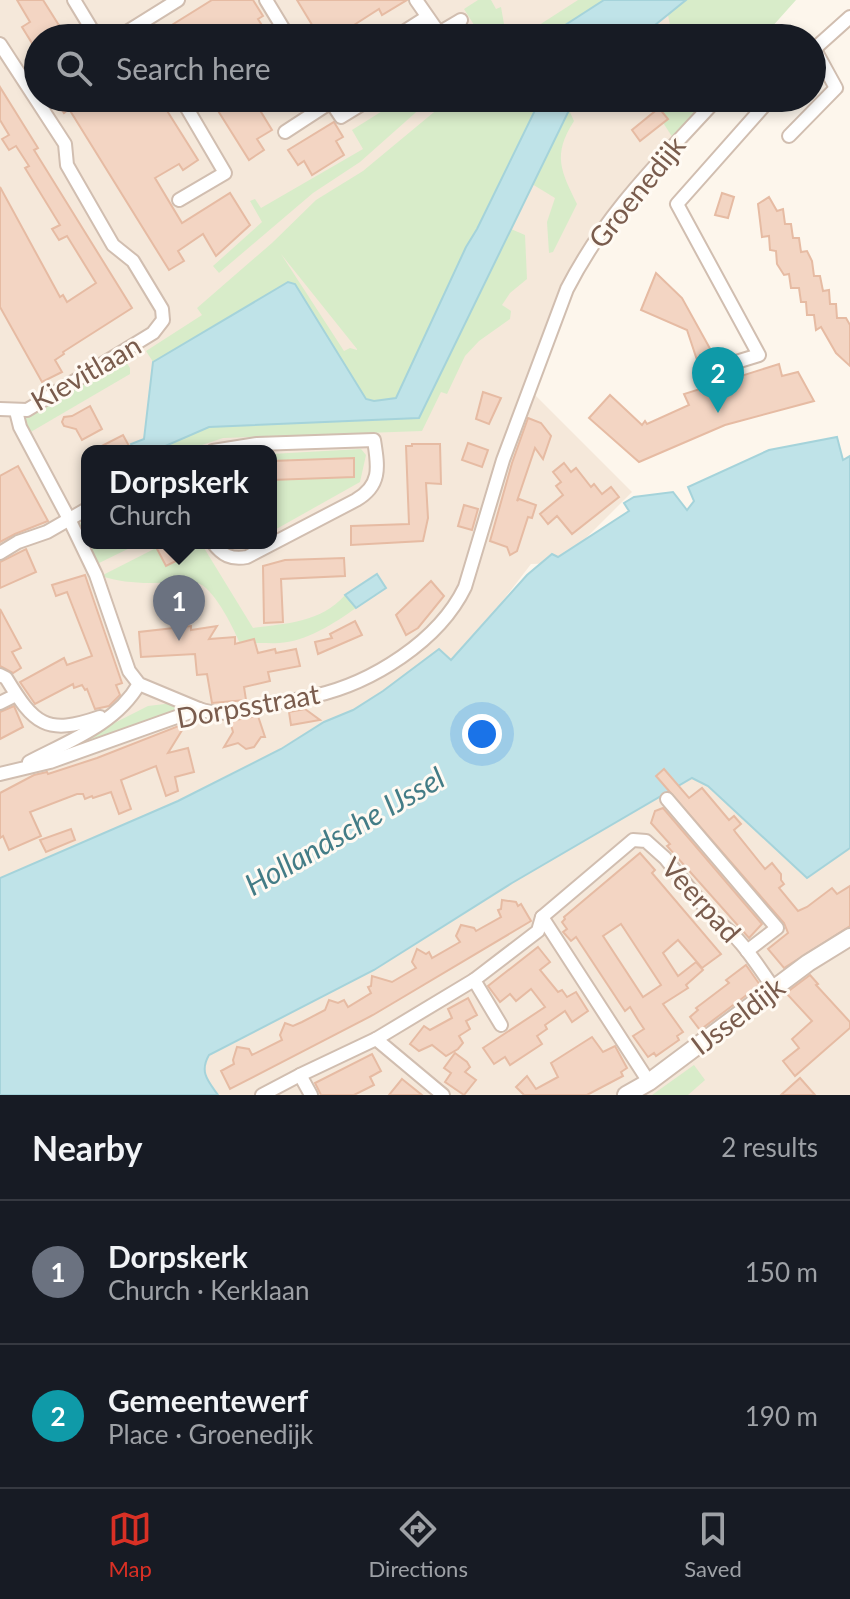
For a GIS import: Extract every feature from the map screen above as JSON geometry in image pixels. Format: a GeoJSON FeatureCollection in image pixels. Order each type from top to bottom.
{"type":"FeatureCollection","features":[{"type":"Feature","properties":{"kind":"street"},"geometry":{"type":"LineString","coordinates":[[74,0],[89,24]]}},
{"type":"Feature","properties":{"kind":"street"},"geometry":{"type":"LineString","coordinates":[[140,24],[178,0]]}},
{"type":"Feature","properties":{"kind":"street"},"geometry":{"type":"LineString","coordinates":[[266,0],[281,24]]}},
{"type":"Feature","properties":{"kind":"street"},"geometry":{"type":"LineString","coordinates":[[416,0],[432,24]]}},
{"type":"Feature","properties":{"kind":"street"},"geometry":{"type":"LineString","coordinates":[[416,24],[427,17]]}},
{"type":"Feature","properties":{"kind":"street"},"geometry":{"type":"LineString","coordinates":[[826,38],[850,17]]}},
{"type":"Feature","properties":{"kind":"street"},"geometry":{"type":"LineString","coordinates":[[454,24],[461,20]]}},
{"type":"Feature","properties":{"kind":"street"},"geometry":{"type":"LineString","coordinates":[[0,44],[24,75]]}},
{"type":"Feature","properties":{"kind":"street"},"geometry":{"type":"LineString","coordinates":[[826,71],[836,88],[826,98]]}},
{"type":"Feature","properties":{"kind":"street","name":"Kievitlaan"},"geometry":{"type":"LineString","coordinates":[[0,409],[27,410],[153,333],[163,320],[162,309],[133,261],[113,245],[67,165],[65,144],[47,112]]}},
{"type":"Feature","properties":{"kind":"street"},"geometry":{"type":"LineString","coordinates":[[179,200],[225,173],[189,112]]}},
{"type":"Feature","properties":{"kind":"street"},"geometry":{"type":"LineString","coordinates":[[285,132],[313,112]]}},
{"type":"Feature","properties":{"kind":"street","name":"Groenedijk"},"geometry":{"type":"LineString","coordinates":[[532,379],[567,289],[595,240],[629,192],[705,112]]}},
{"type":"Feature","properties":{"kind":"street","name":"Groenedijk"},"geometry":{"type":"LineString","coordinates":[[707,371],[759,355],[677,204],[759,112]]}},
{"type":"Feature","properties":{"kind":"street"},"geometry":{"type":"LineString","coordinates":[[789,136],[812,112]]}},
{"type":"Feature","properties":{"kind":"street","name":"Dorpsstraat"},"geometry":{"type":"LineString","coordinates":[[0,774],[50,762],[199,709],[212,714],[233,713],[316,696],[350,684],[385,666],[425,638],[456,606],[465,587],[503,460],[532,379]]}},
{"type":"Feature","properties":{"kind":"street"},"geometry":{"type":"LineString","coordinates":[[16,411],[20,427],[81,544]]}},
{"type":"Feature","properties":{"kind":"street"},"geometry":{"type":"LineString","coordinates":[[251,445],[374,440],[376,479],[370,492],[277,541]]}},
{"type":"Feature","properties":{"kind":"street"},"geometry":{"type":"LineString","coordinates":[[0,553],[81,512]]}},
{"type":"Feature","properties":{"kind":"street"},"geometry":{"type":"LineString","coordinates":[[83,549],[96,575],[129,671],[139,684],[199,709]]}},
{"type":"Feature","properties":{"kind":"street"},"geometry":{"type":"LineString","coordinates":[[217,549],[229,557],[247,557],[262,549]]}},
{"type":"Feature","properties":{"kind":"street"},"geometry":{"type":"LineString","coordinates":[[0,675],[6,678],[36,718],[51,726],[81,723],[104,716],[110,718]]}},
{"type":"Feature","properties":{"kind":"street","name":"Dorpsstraat"},"geometry":{"type":"LineString","coordinates":[[20,768],[110,718],[128,703],[139,684]]}},
{"type":"Feature","properties":{"kind":"street"},"geometry":{"type":"LineString","coordinates":[[0,703],[16,695]]}},
{"type":"Feature","properties":{"kind":"street"},"geometry":{"type":"LineString","coordinates":[[667,799],[777,928],[747,951]]}},
{"type":"Feature","properties":{"kind":"street","name":"Veerpad"},"geometry":{"type":"LineString","coordinates":[[262,1095],[376,1039],[474,980],[538,931],[542,917],[633,840],[646,841],[665,858],[716,921],[724,925],[747,951],[775,990]]}},
{"type":"Feature","properties":{"kind":"street"},"geometry":{"type":"LineString","coordinates":[[542,917],[649,1082]]}},
{"type":"Feature","properties":{"kind":"street","name":"IJsseldijk"},"geometry":{"type":"LineString","coordinates":[[626,1095],[649,1082],[808,963],[850,937]]}},
{"type":"Feature","properties":{"kind":"street"},"geometry":{"type":"LineString","coordinates":[[474,980],[501,1025]]}},
{"type":"Feature","properties":{"kind":"street"},"geometry":{"type":"LineString","coordinates":[[376,1039],[443,1095]]}},
{"type":"Feature","properties":{"kind":"street"},"geometry":{"type":"LineString","coordinates":[[300,1075],[311,1095]]}},
{"type":"Feature","properties":{"kind":"shaded area"},"geometry":{"type":"Polygon","coordinates":[[[0,0],[777,0],[759,24],[24,24],[24,112],[693,112],[567,292],[532,392],[632,492],[561,563],[531,564],[458,659],[311,730],[193,801],[0,882],[0,0]]]}},
{"type":"Feature","properties":{"kind":"shaded area"},"geometry":{"type":"Polygon","coordinates":[[[850,732],[850,1095],[114,1095],[692,741],[850,732]]]}},
{"type":"Feature","properties":{"kind":"green space"},"geometry":{"type":"Polygon","coordinates":[[[478,0],[491,0],[496,9],[501,7],[504,24],[473,24],[464,9],[478,0]]]}},
{"type":"Feature","properties":{"kind":"green space"},"geometry":{"type":"Polygon","coordinates":[[[578,0],[604,0],[567,24],[541,24],[578,0]]]}},
{"type":"Feature","properties":{"kind":"green space"},"geometry":{"type":"Polygon","coordinates":[[[686,0],[796,0],[775,24],[670,24],[668,15],[686,0]]]}},
{"type":"Feature","properties":{"kind":"green space"},"geometry":{"type":"Polygon","coordinates":[[[381,112],[416,112],[360,162],[313,193],[219,273],[213,266],[262,222],[250,201],[255,199],[261,208],[363,149],[352,130],[381,112]]]}},
{"type":"Feature","properties":{"kind":"green space"},"geometry":{"type":"Polygon","coordinates":[[[434,112],[534,112],[466,247],[396,398],[366,399],[295,284],[288,282],[153,362],[146,351],[202,315],[197,308],[316,200],[363,171],[434,112]],[[281,254],[344,351],[350,348],[357,350],[281,254]]]}},
{"type":"Feature","properties":{"kind":"green space"},"geometry":{"type":"Polygon","coordinates":[[[570,112],[574,121],[563,144],[561,163],[577,204],[553,252],[549,253],[547,222],[555,198],[532,184],[570,112]]]}},
{"type":"Feature","properties":{"kind":"green space"},"geometry":{"type":"Polygon","coordinates":[[[656,112],[696,112],[673,138],[656,112]]]}},
{"type":"Feature","properties":{"kind":"green space"},"geometry":{"type":"Polygon","coordinates":[[[511,229],[525,235],[527,279],[510,293],[502,305],[511,311],[510,319],[479,341],[465,356],[447,394],[441,392],[422,431],[223,438],[202,445],[168,445],[209,427],[419,418],[511,229]]]}},
{"type":"Feature","properties":{"kind":"green space"},"geometry":{"type":"Polygon","coordinates":[[[123,357],[130,374],[29,433],[21,417],[123,357]]]}},
{"type":"Feature","properties":{"kind":"green space"},"geometry":{"type":"Polygon","coordinates":[[[361,449],[366,455],[360,482],[277,529],[277,454],[361,449]]]}},
{"type":"Feature","properties":{"kind":"green space"},"geometry":{"type":"Polygon","coordinates":[[[81,522],[81,538],[75,526],[81,522]]]}},
{"type":"Feature","properties":{"kind":"green space"},"geometry":{"type":"Polygon","coordinates":[[[87,549],[128,549],[95,565],[87,549]]]}},
{"type":"Feature","properties":{"kind":"green space"},"geometry":{"type":"Polygon","coordinates":[[[154,549],[205,549],[253,628],[314,616],[345,595],[356,608],[299,639],[241,646],[218,603],[200,584],[182,581],[137,583],[101,576],[154,549]]]}},
{"type":"Feature","properties":{"kind":"green space"},"geometry":{"type":"Polygon","coordinates":[[[173,703],[183,710],[55,753],[148,706],[173,703]]]}},
{"type":"Feature","properties":{"kind":"green space"},"geometry":{"type":"Polygon","coordinates":[[[694,1065],[705,1080],[688,1095],[652,1095],[694,1065]]]}},
{"type":"Feature","properties":{"kind":"water"},"geometry":{"type":"Polygon","coordinates":[[[604,0],[686,0],[656,24],[567,24],[604,0]]]}},
{"type":"Feature","properties":{"kind":"water"},"geometry":{"type":"Polygon","coordinates":[[[534,112],[568,112],[419,418],[209,427],[168,445],[131,445],[144,439],[153,362],[288,282],[295,284],[366,399],[396,398],[534,112]]]}},
{"type":"Feature","properties":{"kind":"water","name":"Hollandsche IJssel"},"geometry":{"type":"Polygon","coordinates":[[[837,437],[843,460],[850,456],[850,848],[807,878],[708,786],[692,778],[512,883],[374,970],[209,1055],[205,1071],[218,1095],[0,1095],[0,878],[178,801],[281,749],[324,722],[353,710],[439,649],[451,660],[527,575],[552,554],[558,557],[629,511],[624,503],[634,497],[673,492],[687,510],[694,501],[688,487],[769,450],[837,437]]]}},
{"type":"Feature","properties":{"kind":"water"},"geometry":{"type":"Polygon","coordinates":[[[377,574],[386,588],[356,608],[345,595],[377,574]]]}},
{"type":"Feature","properties":{"kind":"building"},"geometry":{"type":"Polygon","coordinates":[[[17,0],[43,0],[58,24],[27,24],[30,22],[17,0]]]}},
{"type":"Feature","properties":{"kind":"building"},"geometry":{"type":"Polygon","coordinates":[[[212,0],[253,0],[263,16],[258,19],[261,24],[173,24],[212,0]]]}},
{"type":"Feature","properties":{"kind":"building"},"geometry":{"type":"Polygon","coordinates":[[[297,0],[407,0],[382,15],[379,9],[356,24],[312,24],[297,0]]]}},
{"type":"Feature","properties":{"kind":"building"},"geometry":{"type":"Polygon","coordinates":[[[0,87],[38,148],[34,150],[132,308],[63,352],[55,360],[62,372],[42,382],[0,307],[0,187],[60,297],[63,295],[67,302],[96,283],[67,236],[59,240],[52,229],[60,225],[25,168],[29,166],[16,146],[9,150],[2,139],[9,135],[0,120],[0,87]]]}},
{"type":"Feature","properties":{"kind":"building"},"geometry":{"type":"Polygon","coordinates":[[[71,112],[168,112],[198,160],[183,170],[179,164],[155,178],[182,223],[230,193],[250,225],[216,256],[203,234],[178,251],[184,261],[169,270],[71,112]]]}},
{"type":"Feature","properties":{"kind":"building"},"geometry":{"type":"Polygon","coordinates":[[[219,112],[261,112],[272,130],[257,139],[264,150],[249,160],[219,112]]]}},
{"type":"Feature","properties":{"kind":"building"},"geometry":{"type":"Polygon","coordinates":[[[654,112],[662,112],[668,119],[640,141],[632,130],[654,112]]]}},
{"type":"Feature","properties":{"kind":"building"},"geometry":{"type":"Polygon","coordinates":[[[334,122],[343,137],[336,141],[344,155],[312,175],[304,161],[298,165],[288,150],[334,122]]]}},
{"type":"Feature","properties":{"kind":"building"},"geometry":{"type":"Polygon","coordinates":[[[722,193],[734,197],[728,218],[715,215],[722,193]]]}},
{"type":"Feature","properties":{"kind":"building"},"geometry":{"type":"Polygon","coordinates":[[[769,197],[777,211],[783,209],[785,224],[791,224],[793,238],[799,238],[801,252],[807,251],[814,276],[820,276],[823,291],[829,290],[830,304],[836,304],[837,318],[846,318],[850,325],[850,366],[836,353],[821,327],[816,330],[814,315],[807,315],[806,302],[801,302],[799,288],[791,288],[789,274],[784,275],[777,264],[776,251],[770,250],[769,236],[762,237],[758,204],[769,197]]]}},
{"type":"Feature","properties":{"kind":"building"},"geometry":{"type":"Polygon","coordinates":[[[656,273],[682,298],[713,354],[697,360],[687,330],[641,310],[656,273]]]}},
{"type":"Feature","properties":{"kind":"building"},"geometry":{"type":"Polygon","coordinates":[[[779,364],[782,376],[798,372],[814,401],[725,425],[639,462],[589,418],[610,395],[642,425],[645,421],[647,424],[689,405],[684,394],[779,364]]]}},
{"type":"Feature","properties":{"kind":"building"},"geometry":{"type":"Polygon","coordinates":[[[483,392],[501,398],[489,424],[476,419],[483,392]]]}},
{"type":"Feature","properties":{"kind":"building"},"geometry":{"type":"Polygon","coordinates":[[[90,406],[102,429],[82,440],[76,429],[64,426],[62,422],[64,417],[90,406]]]}},
{"type":"Feature","properties":{"kind":"building"},"geometry":{"type":"Polygon","coordinates":[[[528,418],[541,423],[551,436],[543,459],[535,448],[517,501],[536,505],[532,518],[528,517],[517,551],[510,555],[507,547],[490,541],[528,418]]]}},
{"type":"Feature","properties":{"kind":"building"},"geometry":{"type":"Polygon","coordinates":[[[123,435],[128,445],[104,445],[123,435]]]}},
{"type":"Feature","properties":{"kind":"building"},"geometry":{"type":"Polygon","coordinates":[[[468,443],[488,450],[482,467],[462,460],[468,443]]]}},
{"type":"Feature","properties":{"kind":"building"},"geometry":{"type":"Polygon","coordinates":[[[440,444],[441,484],[426,483],[428,518],[423,541],[351,545],[351,526],[409,524],[406,446],[440,444]]]}},
{"type":"Feature","properties":{"kind":"building"},"geometry":{"type":"Polygon","coordinates":[[[354,458],[354,477],[277,480],[277,461],[354,458]]]}},
{"type":"Feature","properties":{"kind":"building"},"geometry":{"type":"Polygon","coordinates":[[[564,463],[571,472],[576,468],[591,487],[594,484],[602,494],[611,487],[619,497],[572,534],[557,516],[548,524],[540,514],[563,495],[556,486],[561,482],[553,472],[564,463]]]}},
{"type":"Feature","properties":{"kind":"building"},"geometry":{"type":"Polygon","coordinates":[[[18,466],[48,521],[0,542],[0,476],[18,466]]]}},
{"type":"Feature","properties":{"kind":"building"},"geometry":{"type":"Polygon","coordinates":[[[464,505],[478,509],[472,530],[458,526],[464,505]]]}},
{"type":"Feature","properties":{"kind":"building"},"geometry":{"type":"Polygon","coordinates":[[[26,549],[36,572],[0,588],[0,562],[26,549]]]}},
{"type":"Feature","properties":{"kind":"building"},"geometry":{"type":"Polygon","coordinates":[[[157,549],[179,549],[184,557],[166,566],[157,549]]]}},
{"type":"Feature","properties":{"kind":"building"},"geometry":{"type":"Polygon","coordinates":[[[344,558],[345,576],[281,579],[283,622],[264,623],[263,566],[285,560],[344,558]]]}},
{"type":"Feature","properties":{"kind":"building"},"geometry":{"type":"Polygon","coordinates":[[[85,575],[122,683],[116,685],[120,695],[109,706],[95,709],[87,689],[82,685],[74,688],[73,684],[35,704],[20,682],[64,658],[67,665],[92,656],[67,592],[56,596],[52,585],[85,575]]]}},
{"type":"Feature","properties":{"kind":"building"},"geometry":{"type":"Polygon","coordinates":[[[431,581],[444,596],[418,628],[406,635],[396,615],[431,581]]]}},
{"type":"Feature","properties":{"kind":"building"},"geometry":{"type":"Polygon","coordinates":[[[0,609],[21,648],[12,652],[21,668],[13,673],[0,666],[0,609]]]}},
{"type":"Feature","properties":{"kind":"building"},"geometry":{"type":"Polygon","coordinates":[[[355,621],[362,635],[318,654],[315,642],[332,638],[330,634],[355,621]]]}},
{"type":"Feature","properties":{"kind":"building"},"geometry":{"type":"Polygon","coordinates":[[[191,626],[191,630],[217,626],[209,639],[235,637],[235,644],[254,639],[258,653],[296,649],[300,666],[268,672],[270,681],[244,687],[246,700],[212,703],[207,674],[197,675],[195,654],[141,657],[139,632],[191,626]]]}},
{"type":"Feature","properties":{"kind":"building"},"geometry":{"type":"Polygon","coordinates":[[[14,706],[23,727],[0,739],[0,712],[14,706]]]}},
{"type":"Feature","properties":{"kind":"building"},"geometry":{"type":"Polygon","coordinates":[[[305,709],[320,720],[291,725],[289,712],[305,709]]]}},
{"type":"Feature","properties":{"kind":"building"},"geometry":{"type":"Polygon","coordinates":[[[258,716],[265,737],[261,737],[254,747],[246,749],[238,743],[224,747],[233,732],[230,721],[258,716]]]}},
{"type":"Feature","properties":{"kind":"building"},"geometry":{"type":"Polygon","coordinates":[[[181,725],[184,727],[168,753],[188,748],[194,772],[175,777],[178,791],[166,796],[156,766],[121,780],[131,809],[119,814],[111,792],[85,799],[83,794],[77,794],[30,812],[41,836],[9,850],[3,836],[0,838],[0,793],[34,775],[48,774],[97,758],[181,725]]]}},
{"type":"Feature","properties":{"kind":"building"},"geometry":{"type":"Polygon","coordinates":[[[664,769],[689,798],[702,788],[729,820],[734,816],[741,824],[734,830],[736,833],[765,869],[772,863],[781,874],[784,884],[779,888],[798,911],[832,888],[837,894],[850,886],[850,926],[784,968],[768,949],[788,933],[784,923],[656,776],[664,769]]]}},
{"type":"Feature","properties":{"kind":"building"},"geometry":{"type":"Polygon","coordinates":[[[663,808],[762,924],[749,938],[667,846],[670,844],[651,823],[655,811],[663,808]]]}},
{"type":"Feature","properties":{"kind":"building"},"geometry":{"type":"Polygon","coordinates":[[[71,829],[75,840],[46,852],[40,840],[71,829]]]}},
{"type":"Feature","properties":{"kind":"building"},"geometry":{"type":"Polygon","coordinates":[[[640,853],[655,870],[652,873],[721,954],[702,968],[678,940],[663,953],[678,976],[696,962],[703,970],[686,985],[688,988],[663,1004],[683,1032],[677,1036],[679,1040],[656,1056],[654,1053],[648,1057],[633,1036],[644,1029],[630,1007],[625,1011],[576,937],[571,941],[563,932],[567,929],[562,922],[564,917],[640,853]],[[621,924],[603,936],[643,997],[661,985],[621,924]]]}},
{"type":"Feature","properties":{"kind":"building"},"geometry":{"type":"Polygon","coordinates":[[[502,900],[516,902],[518,906],[521,904],[531,921],[373,1015],[230,1089],[221,1071],[234,1064],[237,1047],[249,1049],[252,1055],[282,1040],[280,1035],[285,1023],[293,1026],[325,1010],[329,1000],[338,1003],[344,1000],[348,1007],[371,993],[368,987],[371,986],[372,976],[392,982],[416,968],[412,962],[417,949],[426,954],[429,952],[432,958],[460,942],[456,936],[461,925],[476,931],[501,917],[498,910],[501,909],[502,900]]]}},
{"type":"Feature","properties":{"kind":"building"},"geometry":{"type":"Polygon","coordinates":[[[538,947],[550,962],[540,970],[558,992],[562,990],[567,997],[576,992],[588,1011],[572,1022],[565,1011],[545,1025],[547,1029],[537,1036],[542,1044],[510,1065],[505,1057],[494,1064],[483,1048],[545,1007],[531,989],[516,1001],[510,994],[500,1002],[488,986],[538,947]]]}},
{"type":"Feature","properties":{"kind":"building"},"geometry":{"type":"Polygon","coordinates":[[[746,965],[760,985],[700,1030],[690,1017],[698,1010],[696,1008],[729,983],[726,980],[746,965]]]}},
{"type":"Feature","properties":{"kind":"building"},"geometry":{"type":"Polygon","coordinates":[[[810,975],[850,1022],[850,1028],[795,1076],[783,1061],[799,1048],[792,1039],[812,1021],[786,993],[810,975]]]}},
{"type":"Feature","properties":{"kind":"building"},"geometry":{"type":"Polygon","coordinates":[[[468,998],[477,1015],[466,1021],[470,1029],[459,1036],[463,1043],[458,1049],[446,1056],[432,1045],[419,1051],[410,1044],[424,1026],[430,1030],[452,1018],[448,1009],[468,998]]]}},
{"type":"Feature","properties":{"kind":"building"},"geometry":{"type":"Polygon","coordinates":[[[592,1037],[603,1052],[615,1046],[627,1068],[621,1072],[623,1076],[587,1095],[524,1095],[516,1087],[527,1076],[536,1089],[558,1077],[551,1063],[592,1037]]]}},
{"type":"Feature","properties":{"kind":"building"},"geometry":{"type":"Polygon","coordinates":[[[455,1053],[467,1062],[470,1067],[465,1072],[476,1080],[464,1095],[445,1082],[451,1073],[444,1068],[455,1053]]]}},
{"type":"Feature","properties":{"kind":"building"},"geometry":{"type":"Polygon","coordinates":[[[372,1054],[381,1071],[370,1077],[374,1085],[354,1095],[321,1095],[315,1083],[372,1054]]]}},
{"type":"Feature","properties":{"kind":"building"},"geometry":{"type":"Polygon","coordinates":[[[800,1078],[815,1095],[781,1095],[800,1078]]]}},
{"type":"Feature","properties":{"kind":"building"},"geometry":{"type":"Polygon","coordinates":[[[402,1079],[422,1095],[389,1095],[402,1079]]]}},
{"type":"Feature","properties":{"kind":"place","name":"Gemeentewerf"},"geometry":{"type":"Point","coordinates":[718,413]}},
{"type":"Feature","properties":{"kind":"place","name":"Dorpskerk"},"geometry":{"type":"Point","coordinates":[179,641]}}]}
